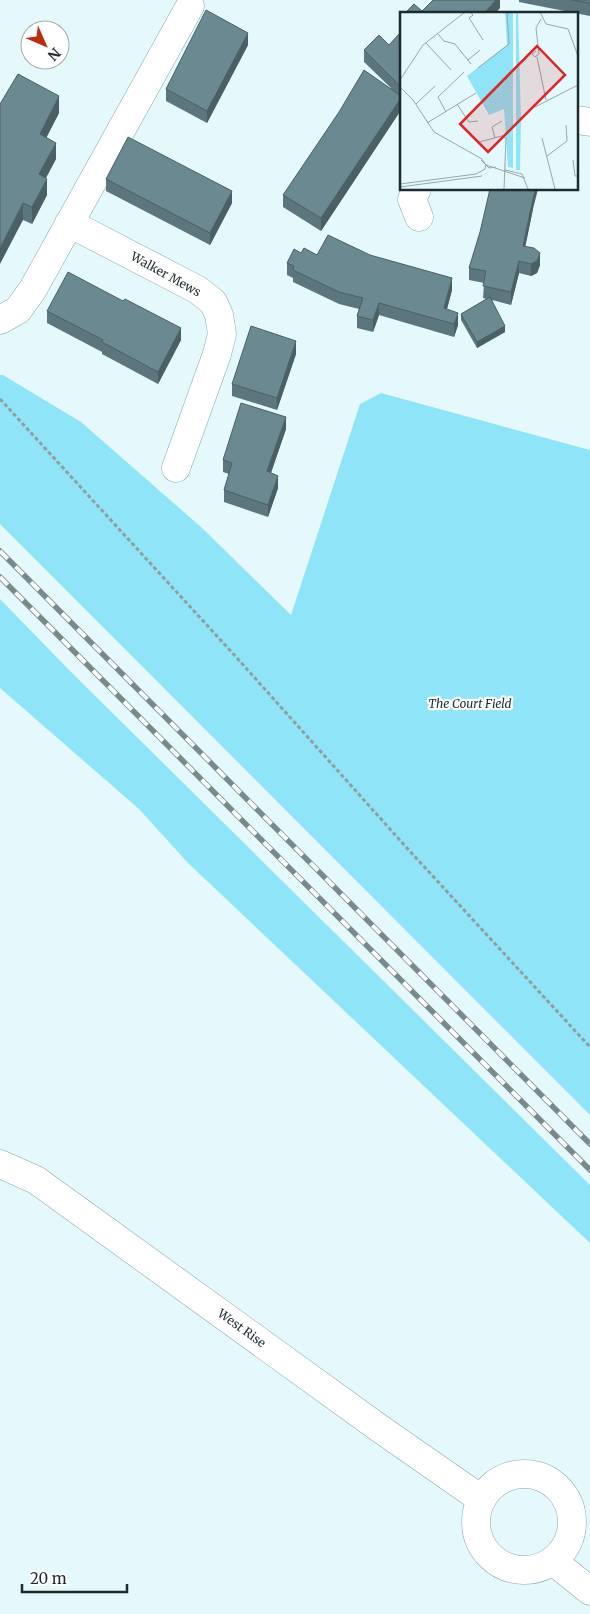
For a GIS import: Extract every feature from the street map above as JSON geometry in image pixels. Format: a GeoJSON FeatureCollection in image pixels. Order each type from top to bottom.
{"type":"FeatureCollection","features":[{"type":"Feature","properties":{"kind":"street"},"geometry":{"type":"LineString","coordinates":[[0,320],[18,310],[28,296],[190,6]]}},
{"type":"Feature","properties":{"kind":"street"},"geometry":{"type":"LineString","coordinates":[[416,190],[412,199],[419,217]]}},
{"type":"Feature","properties":{"kind":"street","name":"Walker Mews"},"geometry":{"type":"LineString","coordinates":[[69,223],[198,290],[214,302],[222,334],[176,468]]}},
{"type":"Feature","properties":{"kind":"street","name":"West Rise"},"geometry":{"type":"LineString","coordinates":[[0,1164],[36,1180],[379,1428],[481,1499]]}},
{"type":"Feature","properties":{"kind":"street"},"geometry":{"type":"LineString","coordinates":[[513,1475],[534,1475],[550,1481],[561,1491],[570,1506],[572,1532],[566,1547],[553,1561],[540,1568],[524,1571],[511,1569],[496,1562],[487,1554],[478,1539],[476,1513],[481,1499],[498,1482],[513,1475]]}},
{"type":"Feature","properties":{"kind":"street"},"geometry":{"type":"LineString","coordinates":[[553,1561],[590,1591]]}},
{"type":"Feature","properties":{"kind":"path"},"geometry":{"type":"LineString","coordinates":[[0,399],[590,1047]]}},
{"type":"Feature","properties":{"kind":"green space","name":"The Court Field"},"geometry":{"type":"Polygon","coordinates":[[[0,375],[3,375],[81,422],[201,527],[291,615],[360,404],[381,393],[590,450],[590,1115],[0,524],[0,375]]]}},
{"type":"Feature","properties":{"kind":"green space"},"geometry":{"type":"Polygon","coordinates":[[[0,599],[70,671],[590,1185],[590,1243],[188,863],[139,809],[0,688],[0,599]]]}},
{"type":"Feature","properties":{"kind":"building"},"geometry":{"type":"Polygon","coordinates":[[[433,0],[496,0],[485,12],[406,12],[414,4],[422,11],[433,0]]]}},
{"type":"Feature","properties":{"kind":"building"},"geometry":{"type":"Polygon","coordinates":[[[572,0],[590,0],[590,3],[572,0]]]}},
{"type":"Feature","properties":{"kind":"building"},"geometry":{"type":"Polygon","coordinates":[[[206,10],[248,33],[207,111],[166,89],[206,10]]]}},
{"type":"Feature","properties":{"kind":"building"},"geometry":{"type":"Polygon","coordinates":[[[400,33],[400,86],[364,50],[379,35],[389,45],[400,33]]]}},
{"type":"Feature","properties":{"kind":"building"},"geometry":{"type":"Polygon","coordinates":[[[364,70],[400,95],[400,100],[321,218],[283,195],[339,112],[364,70]]]}},
{"type":"Feature","properties":{"kind":"building"},"geometry":{"type":"Polygon","coordinates":[[[18,74],[59,96],[40,134],[56,143],[39,174],[47,179],[32,207],[23,203],[0,248],[0,104],[18,74]]]}},
{"type":"Feature","properties":{"kind":"building"},"geometry":{"type":"Polygon","coordinates":[[[128,137],[232,191],[210,233],[106,179],[128,137]]]}},
{"type":"Feature","properties":{"kind":"building"},"geometry":{"type":"Polygon","coordinates":[[[490,190],[535,190],[523,246],[534,248],[540,253],[537,261],[531,264],[519,261],[511,292],[483,286],[486,271],[469,268],[490,190]]]}},
{"type":"Feature","properties":{"kind":"building"},"geometry":{"type":"Polygon","coordinates":[[[328,235],[370,255],[452,278],[444,308],[458,313],[454,324],[379,303],[373,320],[357,316],[363,298],[339,292],[293,270],[294,266],[287,263],[294,249],[301,253],[304,248],[317,255],[328,235]]]}},
{"type":"Feature","properties":{"kind":"building"},"geometry":{"type":"Polygon","coordinates":[[[68,272],[123,301],[125,299],[181,328],[158,372],[102,342],[103,340],[47,311],[68,272]]]}},
{"type":"Feature","properties":{"kind":"building"},"geometry":{"type":"Polygon","coordinates":[[[490,297],[505,326],[477,342],[461,314],[490,297]]]}},
{"type":"Feature","properties":{"kind":"building"},"geometry":{"type":"Polygon","coordinates":[[[251,326],[296,341],[277,398],[232,384],[251,326]]]}},
{"type":"Feature","properties":{"kind":"building"},"geometry":{"type":"Polygon","coordinates":[[[241,403],[286,417],[267,471],[278,476],[268,505],[224,490],[232,463],[223,460],[241,403]]]}},
{"type":"Feature","properties":{"kind":"railway"},"geometry":{"type":"LineString","coordinates":[[0,551],[590,1144]]}},
{"type":"Feature","properties":{"kind":"railway"},"geometry":{"type":"LineString","coordinates":[[0,577],[590,1170]]}}]}
